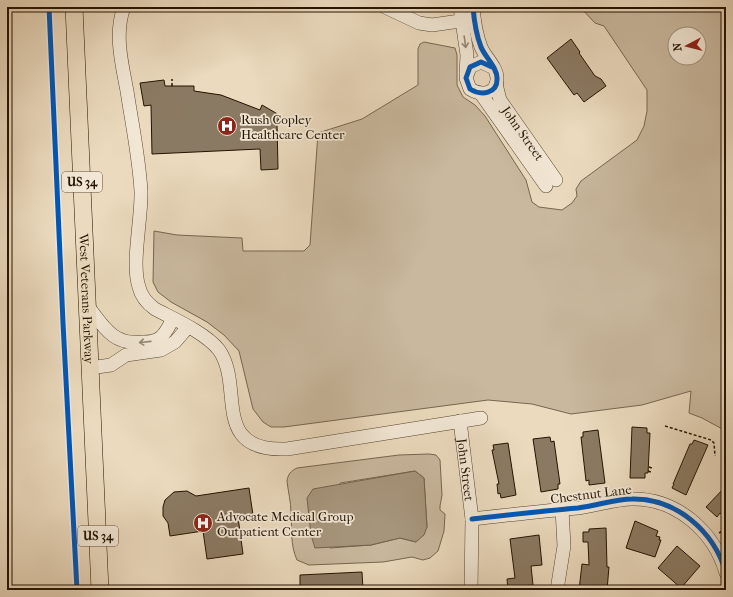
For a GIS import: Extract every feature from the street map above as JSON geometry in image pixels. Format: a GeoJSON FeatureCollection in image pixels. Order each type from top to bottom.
{"type":"FeatureCollection","features":[{"type":"Feature","properties":{"kind":"main road","name":"West Veterans Parkway"},"geometry":{"type":"LineString","coordinates":[[74,7],[100,590]]}},
{"type":"Feature","properties":{"kind":"street"},"geometry":{"type":"LineString","coordinates":[[124,7],[120,25],[120,53],[138,159],[141,192],[137,280],[139,290],[150,305],[188,327],[218,350],[224,359],[233,415],[237,427],[252,443],[262,447],[287,449],[481,418]]}},
{"type":"Feature","properties":{"kind":"street"},"geometry":{"type":"LineString","coordinates":[[385,7],[405,17],[426,24],[438,24],[470,16]]}},
{"type":"Feature","properties":{"kind":"street"},"geometry":{"type":"LineString","coordinates":[[460,7],[470,16],[481,48],[497,78],[496,84],[488,93],[481,94],[470,89],[466,78],[470,16]]}},
{"type":"Feature","properties":{"kind":"street"},"geometry":{"type":"LineString","coordinates":[[466,78],[470,67],[477,63],[485,63],[492,67]]}},
{"type":"Feature","properties":{"kind":"street","name":"John Street"},"geometry":{"type":"LineString","coordinates":[[481,94],[551,183],[500,100],[496,84]]}},
{"type":"Feature","properties":{"kind":"street"},"geometry":{"type":"LineString","coordinates":[[87,305],[103,326],[114,336],[124,342],[141,343],[153,341],[161,337],[174,319]]}},
{"type":"Feature","properties":{"kind":"street"},"geometry":{"type":"LineString","coordinates":[[90,368],[111,365],[126,355],[161,350],[176,342],[188,327]]}},
{"type":"Feature","properties":{"kind":"street","name":"John Street"},"geometry":{"type":"LineString","coordinates":[[460,421],[472,519],[471,590]]}},
{"type":"Feature","properties":{"kind":"street","name":"Chestnut Lane"},"geometry":{"type":"LineString","coordinates":[[472,519],[633,499],[662,504],[688,517],[698,526],[717,550],[726,572]]}},
{"type":"Feature","properties":{"kind":"street"},"geometry":{"type":"LineString","coordinates":[[557,590],[564,546],[562,509]]}},
{"type":"Feature","properties":{"kind":"path"},"geometry":{"type":"LineString","coordinates":[[172,79],[172,86]]}},
{"type":"Feature","properties":{"kind":"path"},"geometry":{"type":"LineString","coordinates":[[665,426],[711,440],[714,443],[715,456]]}},
{"type":"Feature","properties":{"kind":"path"},"geometry":{"type":"LineString","coordinates":[[726,516],[726,523]]}},
{"type":"Feature","properties":{"kind":"path"},"geometry":{"type":"LineString","coordinates":[[718,534],[726,529]]}},
{"type":"Feature","properties":{"kind":"shaded area"},"geometry":{"type":"Polygon","coordinates":[[[580,7],[726,7],[726,431],[689,413],[691,391],[642,405],[571,414],[532,404],[488,400],[284,427],[271,427],[263,422],[253,409],[239,351],[224,335],[207,322],[171,302],[158,292],[153,282],[154,231],[177,235],[242,238],[243,251],[304,251],[310,245],[318,133],[362,119],[418,85],[418,49],[420,44],[424,42],[455,48],[457,55],[457,85],[463,97],[475,105],[485,116],[526,180],[532,202],[539,207],[562,210],[572,203],[577,196],[576,189],[581,181],[637,140],[644,126],[647,111],[647,90],[604,26],[595,23],[580,7]]]}},
{"type":"Feature","properties":{"kind":"shaded area"},"geometry":{"type":"Polygon","coordinates":[[[429,454],[436,455],[440,460],[442,495],[440,510],[445,514],[444,531],[438,551],[430,558],[423,560],[412,557],[383,562],[309,565],[297,560],[292,542],[291,508],[287,481],[291,472],[297,468],[399,455],[429,454]],[[415,471],[340,483],[330,548],[371,545],[400,538],[416,542],[427,527],[424,478],[415,471]]]}},
{"type":"Feature","properties":{"kind":"shaded area"},"geometry":{"type":"Polygon","coordinates":[[[415,471],[424,478],[427,527],[424,535],[416,542],[400,538],[371,545],[315,548],[311,535],[307,498],[313,489],[415,471]]]}},
{"type":"Feature","properties":{"kind":"building"},"geometry":{"type":"Polygon","coordinates":[[[571,39],[595,76],[601,79],[606,86],[584,102],[577,93],[574,95],[547,58],[571,39]]]}},
{"type":"Feature","properties":{"kind":"building"},"geometry":{"type":"Polygon","coordinates":[[[164,80],[165,86],[194,86],[194,91],[221,95],[260,110],[262,105],[281,116],[277,122],[278,169],[261,170],[260,149],[152,154],[151,105],[144,106],[140,83],[164,80]]]}},
{"type":"Feature","properties":{"kind":"building"},"geometry":{"type":"Polygon","coordinates":[[[632,427],[647,428],[647,433],[650,433],[648,473],[645,473],[645,478],[630,478],[632,427]]]}},
{"type":"Feature","properties":{"kind":"building"},"geometry":{"type":"Polygon","coordinates":[[[598,430],[605,483],[589,485],[589,480],[586,481],[581,437],[583,437],[583,432],[598,430]]]}},
{"type":"Feature","properties":{"kind":"building"},"geometry":{"type":"Polygon","coordinates":[[[550,437],[551,442],[554,441],[560,484],[558,484],[558,489],[541,492],[533,439],[550,437]]]}},
{"type":"Feature","properties":{"kind":"building"},"geometry":{"type":"Polygon","coordinates":[[[694,440],[708,445],[686,495],[672,488],[690,444],[692,444],[694,440]]]}},
{"type":"Feature","properties":{"kind":"building"},"geometry":{"type":"Polygon","coordinates":[[[508,443],[516,495],[501,498],[500,493],[498,494],[497,484],[499,484],[492,450],[494,450],[493,445],[508,443]]]}},
{"type":"Feature","properties":{"kind":"building"},"geometry":{"type":"Polygon","coordinates":[[[726,486],[726,518],[720,513],[717,517],[706,507],[726,486]]]}},
{"type":"Feature","properties":{"kind":"building","name":"Advocate Medical Group Outpatient Center"},"geometry":{"type":"Polygon","coordinates":[[[249,488],[253,515],[238,517],[243,554],[207,559],[203,531],[170,536],[168,523],[163,516],[163,507],[165,500],[174,492],[187,491],[196,496],[249,488]]]}},
{"type":"Feature","properties":{"kind":"building"},"geometry":{"type":"Polygon","coordinates":[[[635,521],[658,531],[656,536],[660,537],[659,540],[661,540],[655,557],[626,548],[635,521]]]}},
{"type":"Feature","properties":{"kind":"building"},"geometry":{"type":"Polygon","coordinates":[[[606,528],[607,567],[609,567],[607,590],[579,590],[582,564],[589,565],[588,542],[583,542],[583,532],[589,532],[589,529],[606,528]]]}},
{"type":"Feature","properties":{"kind":"building"},"geometry":{"type":"Polygon","coordinates":[[[539,535],[542,565],[531,566],[533,585],[525,586],[525,590],[508,590],[507,579],[515,578],[510,539],[539,535]]]}},
{"type":"Feature","properties":{"kind":"building"},"geometry":{"type":"Polygon","coordinates":[[[677,546],[700,566],[681,588],[658,568],[677,546]]]}},
{"type":"Feature","properties":{"kind":"building"},"geometry":{"type":"Polygon","coordinates":[[[362,572],[363,590],[300,590],[300,575],[362,572]]]}},
{"type":"Feature","properties":{"kind":"cycle path"},"geometry":{"type":"LineString","coordinates":[[49,7],[77,590]]}},
{"type":"Feature","properties":{"kind":"cycle path"},"geometry":{"type":"LineString","coordinates":[[473,7],[479,42],[495,70],[497,83],[492,90],[484,93],[470,89],[466,78],[470,67],[481,62],[492,67]]}},
{"type":"Feature","properties":{"kind":"cycle path"},"geometry":{"type":"LineString","coordinates":[[472,519],[578,508],[625,499],[648,500],[664,504],[678,511],[703,531],[720,558],[726,573]]}},
{"type":"Feature","properties":{"kind":"place","name":"Rush Copley Healthcare Center"},"geometry":{"type":"Point","coordinates":[227,126]}},
{"type":"Feature","properties":{"kind":"place","name":"Advocate Medical Group Outpatient Center"},"geometry":{"type":"Point","coordinates":[203,523]}}]}
